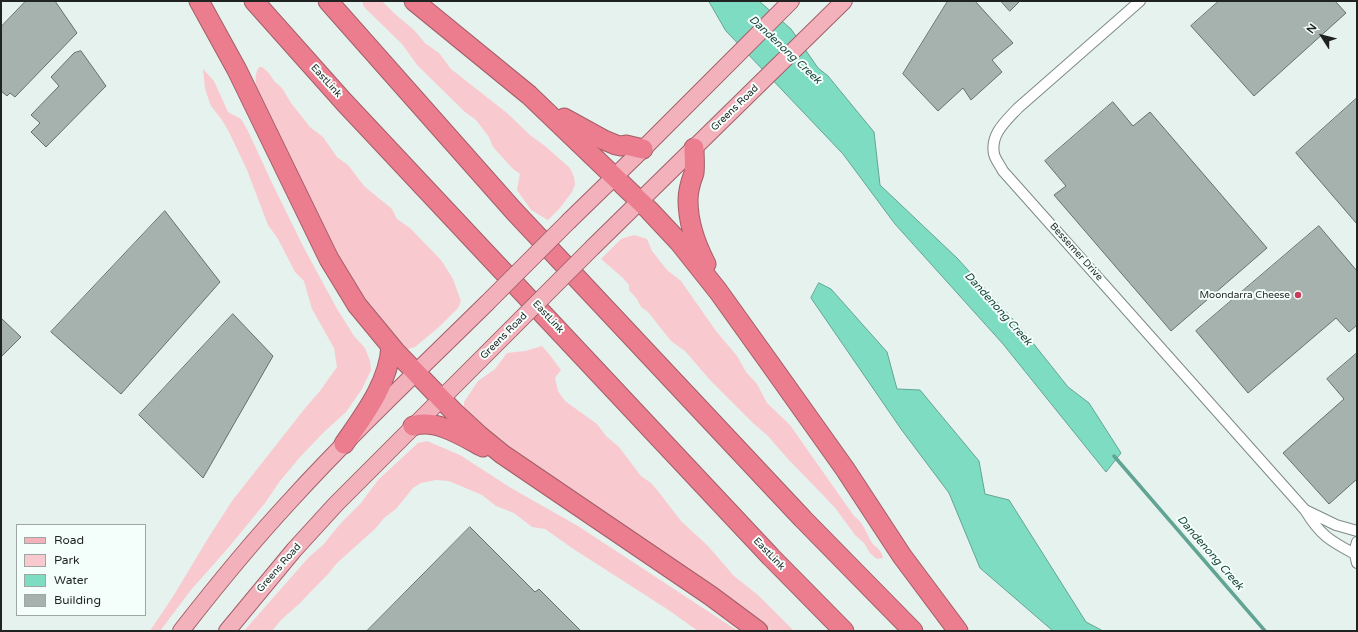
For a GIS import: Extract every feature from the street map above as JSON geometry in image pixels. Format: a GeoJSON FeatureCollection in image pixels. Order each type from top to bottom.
{"type":"FeatureCollection","features":[{"type":"Feature","properties":{"kind":"highway"},"geometry":{"type":"LineString","coordinates":[[199,1],[237,70],[329,259],[344,286],[357,305],[390,346],[480,436],[526,471],[706,592],[758,631]]}},
{"type":"Feature","properties":{"kind":"highway","name":"EastLink"},"geometry":{"type":"LineString","coordinates":[[254,1],[344,102],[766,551],[844,631]]}},
{"type":"Feature","properties":{"kind":"highway"},"geometry":{"type":"LineString","coordinates":[[328,1],[519,215],[803,519],[913,631]]}},
{"type":"Feature","properties":{"kind":"highway"},"geometry":{"type":"LineString","coordinates":[[414,1],[530,95],[679,242],[718,291],[845,469],[902,556],[958,631]]}},
{"type":"Feature","properties":{"kind":"highway"},"geometry":{"type":"LineString","coordinates":[[530,95],[598,138],[616,145],[626,145],[643,149]]}},
{"type":"Feature","properties":{"kind":"highway"},"geometry":{"type":"LineString","coordinates":[[694,148],[694,171],[688,199],[692,231],[695,243],[711,272],[718,291]]}},
{"type":"Feature","properties":{"kind":"highway"},"geometry":{"type":"LineString","coordinates":[[344,444],[378,389],[389,362],[390,346]]}},
{"type":"Feature","properties":{"kind":"highway"},"geometry":{"type":"LineString","coordinates":[[413,426],[431,424],[449,430],[526,471]]}},
{"type":"Feature","properties":{"kind":"main road"},"geometry":{"type":"LineString","coordinates":[[181,631],[289,501],[344,444],[791,1]]}},
{"type":"Feature","properties":{"kind":"main road","name":"Greens Road"},"geometry":{"type":"LineString","coordinates":[[227,631],[270,578],[330,510],[593,246],[844,1]]}},
{"type":"Feature","properties":{"kind":"street","name":"Bessemer Drive"},"geometry":{"type":"LineString","coordinates":[[1140,1],[1018,108],[1002,126],[994,138],[994,154],[1003,170],[1305,510],[1317,528],[1329,540],[1356,559]]}},
{"type":"Feature","properties":{"kind":"street","name":"Bessemer Drive"},"geometry":{"type":"LineString","coordinates":[[1305,510],[1336,525],[1357,531]]}},
{"type":"Feature","properties":{"kind":"street"},"geometry":{"type":"LineString","coordinates":[[1356,559],[1355,547],[1357,542]]}},
{"type":"Feature","properties":{"kind":"green space"},"geometry":{"type":"Polygon","coordinates":[[[362,1],[382,1],[414,30],[425,43],[439,53],[451,69],[507,113],[530,135],[570,168],[575,184],[572,192],[560,208],[548,220],[531,210],[517,190],[520,174],[513,169],[493,147],[489,137],[476,120],[465,112],[418,66],[402,44],[364,7],[362,1]]]}},
{"type":"Feature","properties":{"kind":"green space"},"geometry":{"type":"Polygon","coordinates":[[[259,67],[262,67],[268,72],[275,82],[282,88],[291,103],[310,127],[323,137],[337,157],[348,165],[364,186],[392,209],[397,219],[410,228],[441,260],[453,279],[461,301],[458,308],[439,327],[415,347],[408,349],[399,345],[362,304],[254,91],[256,84],[256,73],[259,67]]]}},
{"type":"Feature","properties":{"kind":"green space"},"geometry":{"type":"Polygon","coordinates":[[[203,69],[214,81],[228,112],[241,119],[248,131],[304,248],[336,307],[354,336],[365,348],[370,361],[371,370],[362,389],[346,412],[301,456],[229,547],[191,590],[160,631],[150,631],[232,501],[320,391],[337,367],[334,348],[312,309],[304,281],[295,272],[278,239],[268,225],[247,170],[229,132],[211,106],[205,89],[203,69]]]}},
{"type":"Feature","properties":{"kind":"green space"},"geometry":{"type":"Polygon","coordinates":[[[634,235],[647,239],[652,251],[667,270],[681,281],[716,331],[737,356],[746,372],[757,384],[767,403],[790,425],[854,516],[863,525],[872,543],[880,551],[883,558],[877,559],[870,553],[864,543],[855,535],[836,509],[768,436],[710,380],[685,351],[671,341],[648,312],[641,307],[637,299],[629,290],[629,285],[601,259],[621,239],[634,235]]]}},
{"type":"Feature","properties":{"kind":"green space"},"geometry":{"type":"Polygon","coordinates":[[[542,346],[561,370],[555,378],[558,391],[565,401],[597,424],[606,436],[619,447],[641,476],[651,483],[658,491],[681,521],[708,546],[734,576],[758,595],[794,631],[772,631],[707,581],[675,563],[496,440],[464,410],[464,402],[478,381],[495,369],[507,353],[525,351],[542,346]]]}},
{"type":"Feature","properties":{"kind":"green space"},"geometry":{"type":"Polygon","coordinates":[[[427,441],[460,455],[511,488],[578,526],[738,631],[698,631],[545,529],[532,527],[514,513],[496,506],[482,495],[449,481],[436,480],[421,483],[413,488],[396,509],[384,518],[376,528],[336,564],[272,631],[244,631],[309,557],[323,545],[341,523],[361,503],[378,480],[418,443],[427,441]]]}},
{"type":"Feature","properties":{"kind":"water"},"geometry":{"type":"Polygon","coordinates":[[[709,1],[759,1],[791,29],[818,68],[828,76],[874,132],[880,185],[957,258],[1021,328],[1068,387],[1089,403],[1121,453],[1106,472],[1003,344],[895,224],[843,154],[726,31],[709,1]]]}},
{"type":"Feature","properties":{"kind":"water"},"geometry":{"type":"Polygon","coordinates":[[[819,283],[831,289],[887,352],[897,389],[920,390],[979,461],[985,494],[1009,500],[1086,622],[1103,631],[1053,631],[980,568],[949,493],[901,429],[811,298],[819,283]]]}},
{"type":"Feature","properties":{"kind":"building"},"geometry":{"type":"Polygon","coordinates":[[[26,1],[55,1],[77,33],[15,97],[10,93],[7,96],[1,91],[1,27],[26,1]]]}},
{"type":"Feature","properties":{"kind":"building"},"geometry":{"type":"Polygon","coordinates":[[[948,1],[975,1],[1013,43],[992,60],[1002,72],[971,100],[963,88],[938,111],[903,74],[948,1]]]}},
{"type":"Feature","properties":{"kind":"building"},"geometry":{"type":"Polygon","coordinates":[[[1001,1],[1020,1],[1010,11],[1001,1]]]}},
{"type":"Feature","properties":{"kind":"building"},"geometry":{"type":"Polygon","coordinates":[[[1219,1],[1335,1],[1346,13],[1254,96],[1191,26],[1219,1]]]}},
{"type":"Feature","properties":{"kind":"building"},"geometry":{"type":"Polygon","coordinates":[[[81,51],[106,86],[46,147],[31,132],[40,123],[31,115],[59,86],[51,77],[74,53],[81,51]]]}},
{"type":"Feature","properties":{"kind":"building"},"geometry":{"type":"Polygon","coordinates":[[[1357,98],[1357,224],[1296,153],[1357,98]]]}},
{"type":"Feature","properties":{"kind":"building"},"geometry":{"type":"Polygon","coordinates":[[[1113,102],[1133,126],[1150,112],[1267,248],[1171,331],[1054,195],[1066,186],[1045,161],[1113,102]]]}},
{"type":"Feature","properties":{"kind":"building"},"geometry":{"type":"Polygon","coordinates":[[[165,211],[220,282],[121,394],[51,332],[165,211]]]}},
{"type":"Feature","properties":{"kind":"building","name":"Moondarra Cheese"},"geometry":{"type":"Polygon","coordinates":[[[1319,226],[1357,271],[1357,325],[1349,332],[1336,318],[1248,393],[1196,331],[1319,226]]]}},
{"type":"Feature","properties":{"kind":"building"},"geometry":{"type":"Polygon","coordinates":[[[233,314],[273,356],[203,478],[139,415],[233,314]]]}},
{"type":"Feature","properties":{"kind":"building"},"geometry":{"type":"Polygon","coordinates":[[[1,318],[21,337],[1,357],[1,318]]]}},
{"type":"Feature","properties":{"kind":"building"},"geometry":{"type":"Polygon","coordinates":[[[1357,353],[1357,479],[1329,504],[1283,453],[1344,399],[1327,379],[1357,353]]]}},
{"type":"Feature","properties":{"kind":"building"},"geometry":{"type":"Polygon","coordinates":[[[470,527],[535,592],[539,589],[581,631],[367,631],[470,527]]]}},
{"type":"Feature","properties":{"kind":"waterway","name":"Dandenong Creek"},"geometry":{"type":"LineString","coordinates":[[1114,456],[1265,631]]}},
{"type":"Feature","properties":{"kind":"place","name":"Moondarra Cheese"},"geometry":{"type":"Point","coordinates":[1298,295]}}]}
